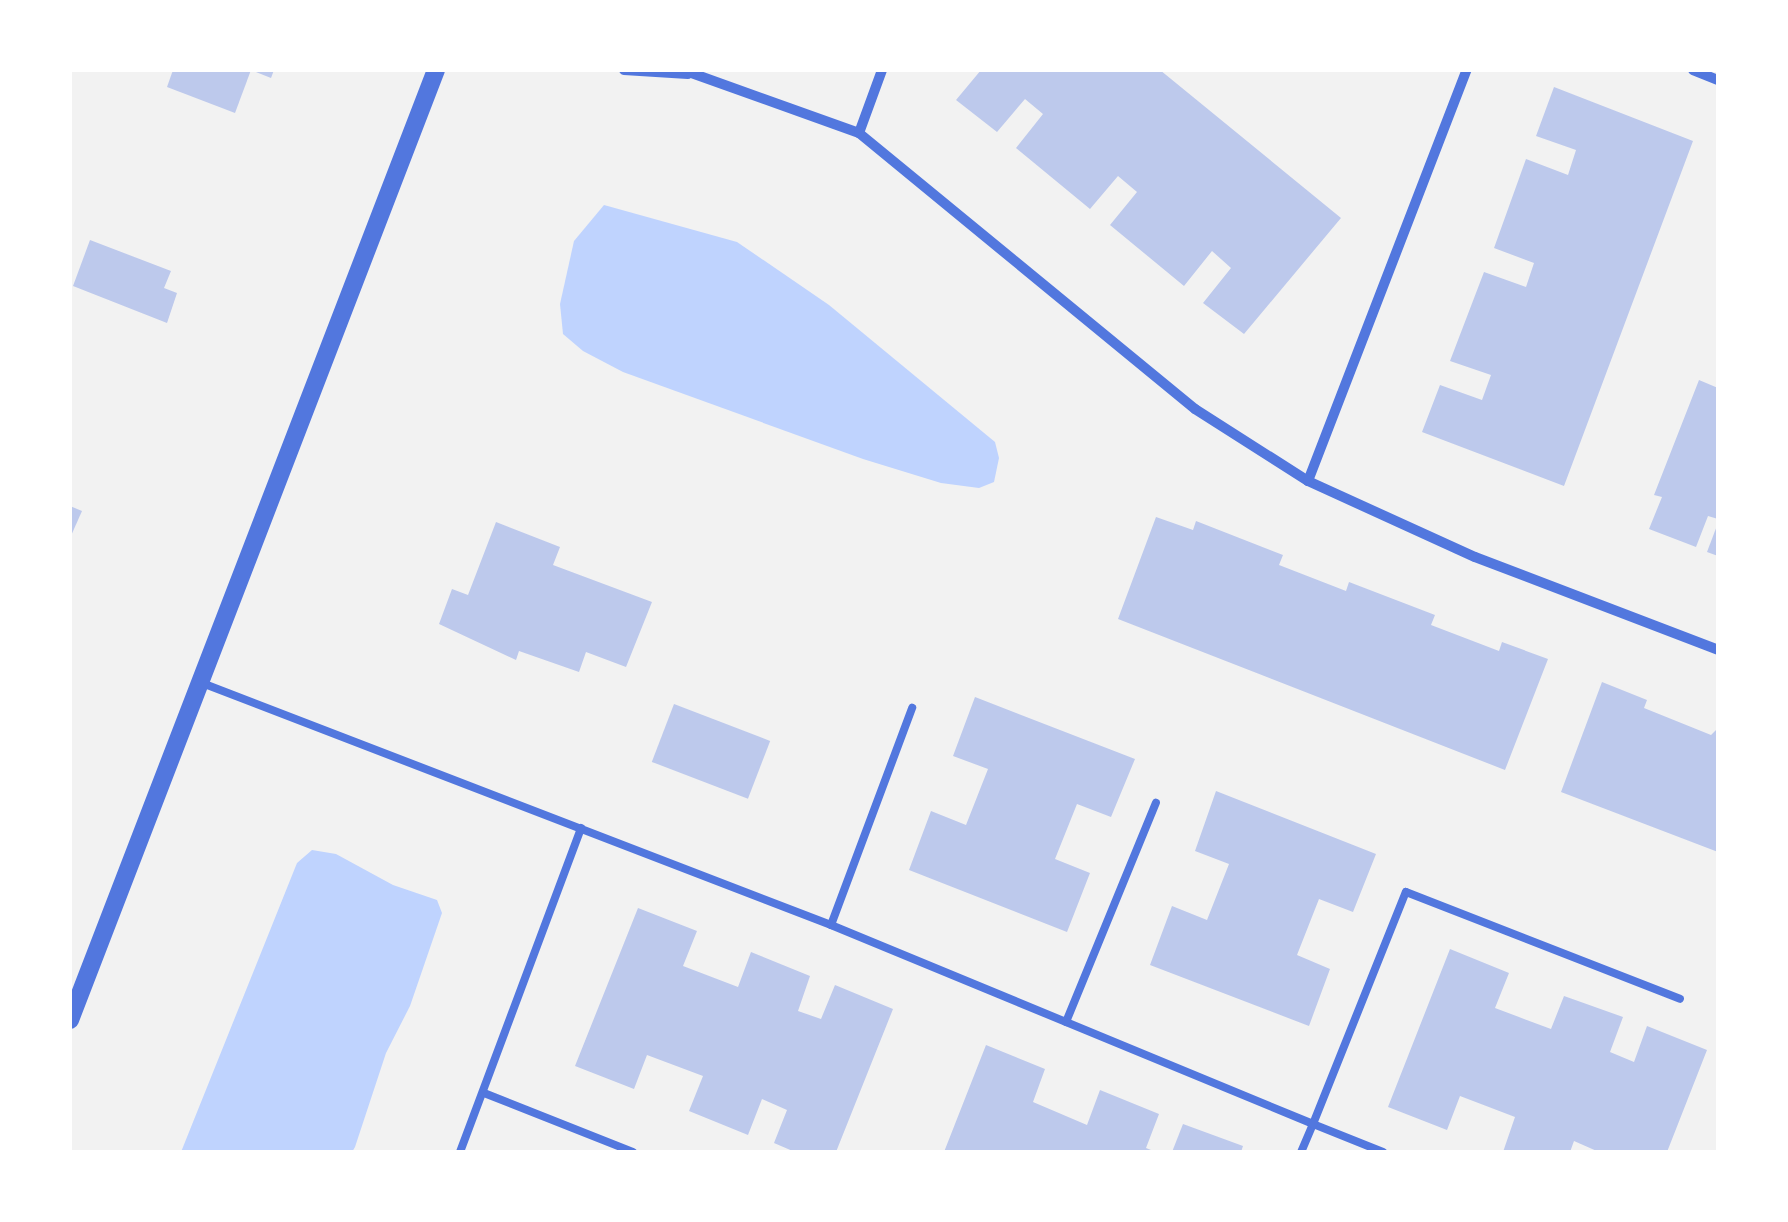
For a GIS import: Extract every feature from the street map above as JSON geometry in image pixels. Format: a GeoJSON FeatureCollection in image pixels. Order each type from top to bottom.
{"type":"FeatureCollection","features":[{"type":"Feature","properties":{"kind":"street"},"geometry":{"type":"LineString","coordinates":[[70,1020],[436,70]]}},
{"type":"Feature","properties":{"kind":"street"},"geometry":{"type":"LineString","coordinates":[[624,70],[686,72],[859,132],[1195,409],[1308,481],[1475,557],[1718,650]]}},
{"type":"Feature","properties":{"kind":"street"},"geometry":{"type":"LineString","coordinates":[[859,132],[882,70]]}},
{"type":"Feature","properties":{"kind":"street"},"geometry":{"type":"LineString","coordinates":[[1308,481],[1467,70]]}},
{"type":"Feature","properties":{"kind":"street"},"geometry":{"type":"LineString","coordinates":[[1693,70],[1718,80]]}},
{"type":"Feature","properties":{"kind":"lane"},"geometry":{"type":"LineString","coordinates":[[200,682],[832,925],[1382,1152]]}},
{"type":"Feature","properties":{"kind":"lane"},"geometry":{"type":"LineString","coordinates":[[832,925],[912,708]]}},
{"type":"Feature","properties":{"kind":"lane"},"geometry":{"type":"LineString","coordinates":[[1066,1022],[1156,803]]}},
{"type":"Feature","properties":{"kind":"lane"},"geometry":{"type":"LineString","coordinates":[[460,1152],[581,828]]}},
{"type":"Feature","properties":{"kind":"lane"},"geometry":{"type":"LineString","coordinates":[[1301,1152],[1406,892],[1680,999]]}},
{"type":"Feature","properties":{"kind":"lane"},"geometry":{"type":"LineString","coordinates":[[484,1093],[633,1152]]}},
{"type":"Feature","properties":{"kind":"water"},"geometry":{"type":"Polygon","coordinates":[[[604,205],[737,242],[829,305],[995,442],[999,458],[994,482],[979,488],[941,483],[863,459],[623,372],[583,351],[563,334],[560,304],[574,241],[604,205]]]}},
{"type":"Feature","properties":{"kind":"water"},"geometry":{"type":"Polygon","coordinates":[[[312,850],[336,854],[393,885],[437,900],[442,913],[410,1006],[386,1053],[355,1147],[352,1152],[181,1152],[297,863],[312,850]]]}},
{"type":"Feature","properties":{"kind":"building"},"geometry":{"type":"Polygon","coordinates":[[[173,70],[251,70],[235,113],[167,87],[173,70]]]}},
{"type":"Feature","properties":{"kind":"building"},"geometry":{"type":"Polygon","coordinates":[[[251,70],[274,70],[271,78],[251,70]]]}},
{"type":"Feature","properties":{"kind":"building"},"geometry":{"type":"Polygon","coordinates":[[[981,70],[1160,70],[1341,218],[1244,334],[1203,303],[1231,268],[1212,251],[1184,286],[1110,225],[1137,192],[1118,176],[1090,209],[1016,148],[1043,114],[1025,99],[997,132],[956,100],[981,70]]]}},
{"type":"Feature","properties":{"kind":"building"},"geometry":{"type":"Polygon","coordinates":[[[1554,87],[1693,141],[1564,486],[1422,432],[1440,385],[1482,400],[1491,375],[1450,361],[1484,272],[1526,287],[1534,263],[1494,248],[1526,159],[1568,175],[1576,150],[1536,136],[1554,87]]]}},
{"type":"Feature","properties":{"kind":"building"},"geometry":{"type":"Polygon","coordinates":[[[90,240],[171,271],[164,288],[177,293],[167,323],[73,286],[90,240]]]}},
{"type":"Feature","properties":{"kind":"building"},"geometry":{"type":"Polygon","coordinates":[[[1699,380],[1718,388],[1718,519],[1708,516],[1696,547],[1649,529],[1662,497],[1654,495],[1699,380]]]}},
{"type":"Feature","properties":{"kind":"building"},"geometry":{"type":"Polygon","coordinates":[[[70,506],[82,511],[70,538],[70,506]]]}},
{"type":"Feature","properties":{"kind":"building"},"geometry":{"type":"Polygon","coordinates":[[[1156,517],[1193,530],[1196,521],[1283,555],[1279,565],[1346,591],[1349,582],[1435,615],[1431,625],[1499,651],[1502,642],[1548,659],[1505,770],[1118,619],[1156,517]]]}},
{"type":"Feature","properties":{"kind":"building"},"geometry":{"type":"Polygon","coordinates":[[[496,522],[560,547],[553,565],[652,602],[626,667],[586,652],[579,672],[519,651],[516,660],[439,624],[452,589],[468,595],[496,522]]]}},
{"type":"Feature","properties":{"kind":"building"},"geometry":{"type":"Polygon","coordinates":[[[1718,523],[1718,556],[1707,552],[1718,523]]]}},
{"type":"Feature","properties":{"kind":"building"},"geometry":{"type":"Polygon","coordinates":[[[1602,682],[1647,700],[1644,708],[1711,735],[1718,728],[1718,852],[1561,792],[1602,682]]]}},
{"type":"Feature","properties":{"kind":"building"},"geometry":{"type":"Polygon","coordinates":[[[975,697],[1135,759],[1111,817],[1077,804],[1055,859],[1090,873],[1067,932],[909,870],[931,811],[966,825],[988,769],[953,756],[975,697]]]}},
{"type":"Feature","properties":{"kind":"building"},"geometry":{"type":"Polygon","coordinates":[[[674,704],[770,741],[748,799],[652,762],[674,704]]]}},
{"type":"Feature","properties":{"kind":"building"},"geometry":{"type":"Polygon","coordinates":[[[1216,791],[1376,854],[1353,912],[1319,899],[1297,955],[1330,969],[1309,1026],[1150,965],[1172,906],[1207,920],[1229,864],[1195,851],[1216,791]]]}},
{"type":"Feature","properties":{"kind":"building"},"geometry":{"type":"Polygon","coordinates":[[[638,908],[697,931],[683,966],[738,987],[751,952],[810,976],[798,1011],[821,1019],[835,985],[893,1009],[836,1152],[795,1152],[774,1143],[787,1110],[762,1099],[748,1135],[689,1111],[703,1076],[647,1055],[634,1089],[575,1066],[638,908]]]}},
{"type":"Feature","properties":{"kind":"building"},"geometry":{"type":"Polygon","coordinates":[[[1450,949],[1509,973],[1495,1008],[1551,1029],[1564,996],[1623,1017],[1610,1052],[1634,1062],[1647,1026],[1707,1050],[1667,1152],[1599,1152],[1574,1141],[1570,1152],[1503,1152],[1515,1117],[1460,1096],[1447,1130],[1388,1107],[1450,949]]]}},
{"type":"Feature","properties":{"kind":"building"},"geometry":{"type":"Polygon","coordinates":[[[986,1045],[1045,1069],[1033,1102],[1087,1125],[1100,1090],[1159,1114],[1146,1148],[1156,1152],[944,1152],[986,1045]]]}},
{"type":"Feature","properties":{"kind":"building"},"geometry":{"type":"Polygon","coordinates":[[[1183,1124],[1243,1146],[1241,1152],[1172,1152],[1183,1124]]]}}]}
